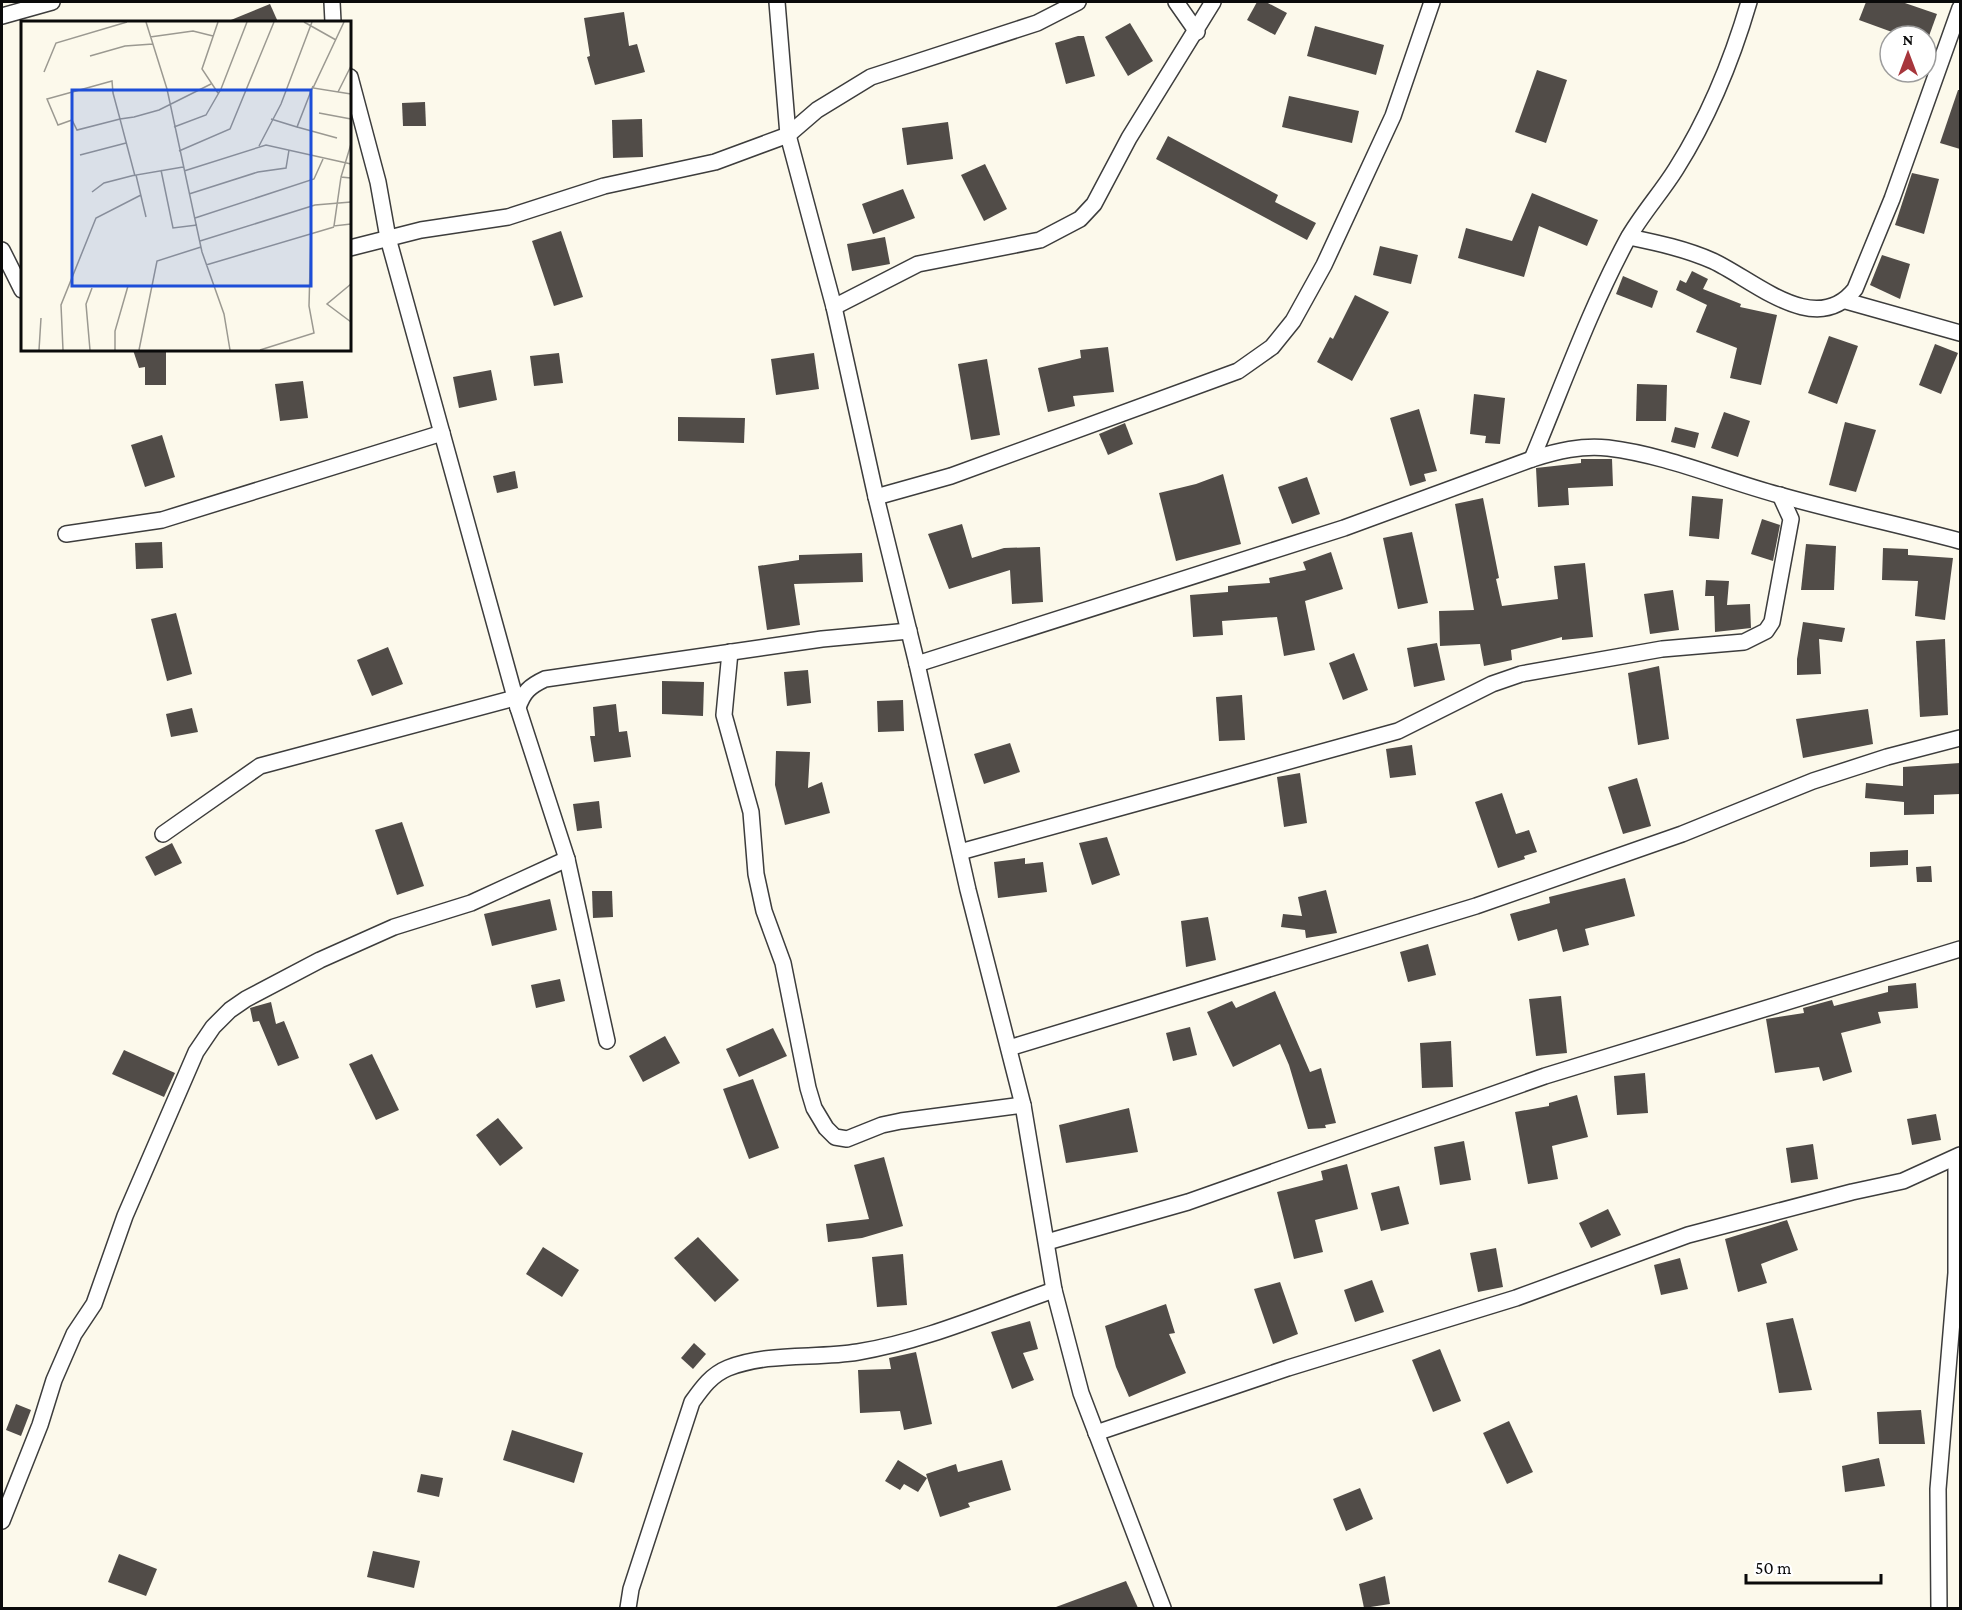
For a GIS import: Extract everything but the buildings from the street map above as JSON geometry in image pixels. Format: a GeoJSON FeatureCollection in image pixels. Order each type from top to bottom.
{"type":"FeatureCollection","features":[{"type":"Feature","properties":{"kind":"street"},"geometry":{"type":"LineString","coordinates":[[2,16],[52,2]]}},
{"type":"Feature","properties":{"kind":"street"},"geometry":{"type":"LineString","coordinates":[[332,2],[333,21]]}},
{"type":"Feature","properties":{"kind":"street"},"geometry":{"type":"LineString","coordinates":[[777,2],[788,135],[834,307],[876,497],[960,852],[1023,1105],[1054,1290],[1082,1393],[1163,1608]]}},
{"type":"Feature","properties":{"kind":"street"},"geometry":{"type":"LineString","coordinates":[[351,248],[388,238],[508,217],[604,186],[715,162],[788,135],[817,110],[871,77],[1037,23],[1078,2]]}},
{"type":"Feature","properties":{"kind":"street"},"geometry":{"type":"LineString","coordinates":[[1176,2],[1197,32]]}},
{"type":"Feature","properties":{"kind":"street"},"geometry":{"type":"LineString","coordinates":[[834,307],[918,264],[1040,240],[1080,219],[1094,204],[1129,138],[1197,32],[1213,2]]}},
{"type":"Feature","properties":{"kind":"street"},"geometry":{"type":"LineString","coordinates":[[876,497],[951,476],[1238,370],[1272,347],[1293,321],[1354,202],[1392,116],[1432,2]]}},
{"type":"Feature","properties":{"kind":"street"},"geometry":{"type":"LineString","coordinates":[[1532,459],[1582,334],[1629,237],[1676,169],[1710,110],[1749,2]]}},
{"type":"Feature","properties":{"kind":"street"},"geometry":{"type":"LineString","coordinates":[[1629,237],[1686,250],[1715,262],[1774,298],[1802,306],[1833,308],[1846,301],[1856,289],[1892,199],[1960,8]]}},
{"type":"Feature","properties":{"kind":"street"},"geometry":{"type":"LineString","coordinates":[[351,81],[378,182],[388,238],[442,433],[567,859],[608,1041]]}},
{"type":"Feature","properties":{"kind":"street"},"geometry":{"type":"LineString","coordinates":[[2,250],[21,288]]}},
{"type":"Feature","properties":{"kind":"street"},"geometry":{"type":"LineString","coordinates":[[1846,301],[1960,333]]}},
{"type":"Feature","properties":{"kind":"street"},"geometry":{"type":"LineString","coordinates":[[66,534],[162,520],[442,433]]}},
{"type":"Feature","properties":{"kind":"street"},"geometry":{"type":"LineString","coordinates":[[917,664],[1344,528],[1560,450],[1587,447],[1610,448],[1960,541]]}},
{"type":"Feature","properties":{"kind":"street"},"geometry":{"type":"LineString","coordinates":[[960,852],[1398,730],[1492,684],[1521,674],[1662,649],[1744,642],[1756,637],[1772,622],[1790,535],[1791,519],[1780,495]]}},
{"type":"Feature","properties":{"kind":"street"},"geometry":{"type":"LineString","coordinates":[[163,834],[260,766],[519,700],[531,686],[545,679],[822,639],[909,631]]}},
{"type":"Feature","properties":{"kind":"street"},"geometry":{"type":"LineString","coordinates":[[730,652],[724,715],[751,812],[762,903],[783,963],[808,1088],[814,1108],[826,1128],[835,1137],[847,1139],[882,1125],[901,1121],[1023,1105]]}},
{"type":"Feature","properties":{"kind":"street"},"geometry":{"type":"LineString","coordinates":[[1009,1048],[1476,906],[1682,834],[1813,782],[1887,757],[1960,738]]}},
{"type":"Feature","properties":{"kind":"street"},"geometry":{"type":"LineString","coordinates":[[2,1521],[40,1425],[54,1380],[74,1334],[94,1304],[129,1205],[196,1052],[213,1027],[230,1010],[246,999],[320,960],[394,927],[492,895],[567,859]]}},
{"type":"Feature","properties":{"kind":"street"},"geometry":{"type":"LineString","coordinates":[[1047,1242],[1188,1202],[1545,1076],[1960,949]]}},
{"type":"Feature","properties":{"kind":"street"},"geometry":{"type":"LineString","coordinates":[[1096,1433],[1288,1368],[1516,1298],[1688,1235],[1903,1181],[1958,1156],[1956,1273],[1938,1490],[1939,1608]]}},
{"type":"Feature","properties":{"kind":"street"},"geometry":{"type":"LineString","coordinates":[[628,1608],[631,1589],[692,1402],[709,1380],[727,1368],[756,1361],[856,1353],[886,1347],[1054,1290]]}}]}
